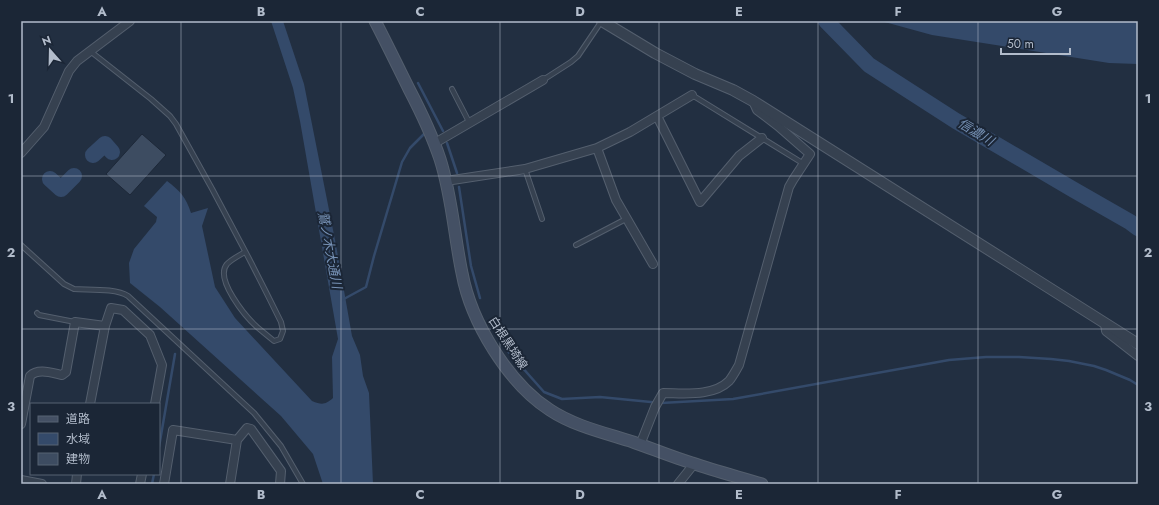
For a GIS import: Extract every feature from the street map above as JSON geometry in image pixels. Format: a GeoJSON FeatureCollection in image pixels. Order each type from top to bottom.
{"type":"FeatureCollection","features":[{"type":"Feature","properties":{"kind":"main road","name":"白根黒埼線"},"geometry":{"type":"LineString","coordinates":[[375,21],[435,143],[446,181],[462,275],[467,294],[480,327],[516,380],[532,396],[550,410],[571,422],[694,464],[762,484]]}},
{"type":"Feature","properties":{"kind":"street"},"geometry":{"type":"LineString","coordinates":[[21,153],[44,126],[69,71],[77,61],[130,21]]}},
{"type":"Feature","properties":{"kind":"street"},"geometry":{"type":"LineString","coordinates":[[602,21],[655,53],[695,74],[733,90],[753,101],[1138,344]]}},
{"type":"Feature","properties":{"kind":"street"},"geometry":{"type":"LineString","coordinates":[[435,143],[543,80]]}},
{"type":"Feature","properties":{"kind":"street"},"geometry":{"type":"LineString","coordinates":[[446,181],[525,169],[597,148],[630,132],[692,95]]}},
{"type":"Feature","properties":{"kind":"street"},"geometry":{"type":"LineString","coordinates":[[640,445],[655,407],[663,393],[699,393],[711,390],[729,381],[735,373],[739,365],[789,187],[810,154],[757,110],[753,101]]}},
{"type":"Feature","properties":{"kind":"street"},"geometry":{"type":"LineString","coordinates":[[657,116],[700,202],[738,156],[762,138]]}},
{"type":"Feature","properties":{"kind":"street"},"geometry":{"type":"LineString","coordinates":[[597,148],[616,200],[653,264]]}},
{"type":"Feature","properties":{"kind":"street"},"geometry":{"type":"LineString","coordinates":[[90,403],[105,326],[110,308],[124,310],[150,335],[162,365],[155,403]]}},
{"type":"Feature","properties":{"kind":"street"},"geometry":{"type":"LineString","coordinates":[[21,424],[30,376],[37,372],[62,375],[66,372],[75,322],[105,326]]}},
{"type":"Feature","properties":{"kind":"street"},"geometry":{"type":"LineString","coordinates":[[1105,323],[1106,331],[1138,356]]}},
{"type":"Feature","properties":{"kind":"street"},"geometry":{"type":"LineString","coordinates":[[230,484],[237,440],[247,428],[250,429],[281,471],[280,484]]}},
{"type":"Feature","properties":{"kind":"street"},"geometry":{"type":"LineString","coordinates":[[164,484],[173,430],[237,440]]}},
{"type":"Feature","properties":{"kind":"street"},"geometry":{"type":"LineString","coordinates":[[678,484],[694,464]]}},
{"type":"Feature","properties":{"kind":"street"},"geometry":{"type":"LineString","coordinates":[[21,480],[42,484]]}},
{"type":"Feature","properties":{"kind":"lane"},"geometry":{"type":"LineString","coordinates":[[543,80],[578,56],[602,21]]}},
{"type":"Feature","properties":{"kind":"lane"},"geometry":{"type":"LineString","coordinates":[[89,51],[151,99],[170,116],[176,124],[207,179],[245,252],[281,322],[283,332],[280,339],[274,341],[256,327],[234,300],[225,282],[224,270],[227,264],[245,252]]}},
{"type":"Feature","properties":{"kind":"lane"},"geometry":{"type":"LineString","coordinates":[[452,89],[469,122]]}},
{"type":"Feature","properties":{"kind":"lane"},"geometry":{"type":"LineString","coordinates":[[692,95],[804,164]]}},
{"type":"Feature","properties":{"kind":"lane"},"geometry":{"type":"LineString","coordinates":[[525,169],[542,220]]}},
{"type":"Feature","properties":{"kind":"lane"},"geometry":{"type":"LineString","coordinates":[[576,245],[626,219]]}},
{"type":"Feature","properties":{"kind":"lane"},"geometry":{"type":"LineString","coordinates":[[22,247],[64,284],[74,289],[115,291],[128,296],[254,413],[281,446],[303,484]]}},
{"type":"Feature","properties":{"kind":"lane"},"geometry":{"type":"LineString","coordinates":[[37,313],[39,316],[75,322]]}},
{"type":"Feature","properties":{"kind":"water","name":"鷲ノ木大通川"},"geometry":{"type":"Polygon","coordinates":[[[271,21],[283,21],[304,84],[336,245],[352,336],[360,355],[363,376],[369,393],[373,484],[323,484],[313,454],[281,416],[160,307],[130,283],[129,263],[134,249],[156,222],[157,217],[144,206],[167,181],[182,195],[191,213],[208,208],[202,226],[215,287],[235,318],[312,401],[323,404],[333,398],[332,357],[338,339],[300,121],[293,88],[271,21]]]}},
{"type":"Feature","properties":{"kind":"water"},"geometry":{"type":"Polygon","coordinates":[[[881,21],[1138,21],[1138,64],[1109,63],[932,35],[881,21]]]}},
{"type":"Feature","properties":{"kind":"building"},"geometry":{"type":"Polygon","coordinates":[[[142,134],[166,155],[130,195],[106,174],[142,134]]]}},
{"type":"Feature","properties":{"kind":"waterway","name":"信濃川"},"geometry":{"type":"LineString","coordinates":[[826,21],[869,65],[956,121],[1138,228]]}},
{"type":"Feature","properties":{"kind":"waterway"},"geometry":{"type":"LineString","coordinates":[[418,83],[443,131]]}},
{"type":"Feature","properties":{"kind":"waterway"},"geometry":{"type":"LineString","coordinates":[[342,300],[366,287],[402,162],[410,148],[424,134]]}},
{"type":"Feature","properties":{"kind":"waterway"},"geometry":{"type":"LineString","coordinates":[[447,143],[457,173]]}},
{"type":"Feature","properties":{"kind":"waterway"},"geometry":{"type":"LineString","coordinates":[[93,155],[105,144],[112,152]]}},
{"type":"Feature","properties":{"kind":"waterway"},"geometry":{"type":"LineString","coordinates":[[50,179],[61,189],[74,176]]}},
{"type":"Feature","properties":{"kind":"waterway"},"geometry":{"type":"LineString","coordinates":[[459,187],[471,266],[480,298]]}},
{"type":"Feature","properties":{"kind":"waterway"},"geometry":{"type":"LineString","coordinates":[[496,332],[506,349],[544,392],[562,399],[600,397],[661,403],[733,399],[949,360],[986,357],[1019,357],[1069,361],[1106,370],[1138,385]]}},
{"type":"Feature","properties":{"kind":"waterway"},"geometry":{"type":"LineString","coordinates":[[160,441],[175,354]]}},
{"type":"Feature","properties":{"kind":"waterway"},"geometry":{"type":"LineString","coordinates":[[152,484],[154,475]]}}]}
